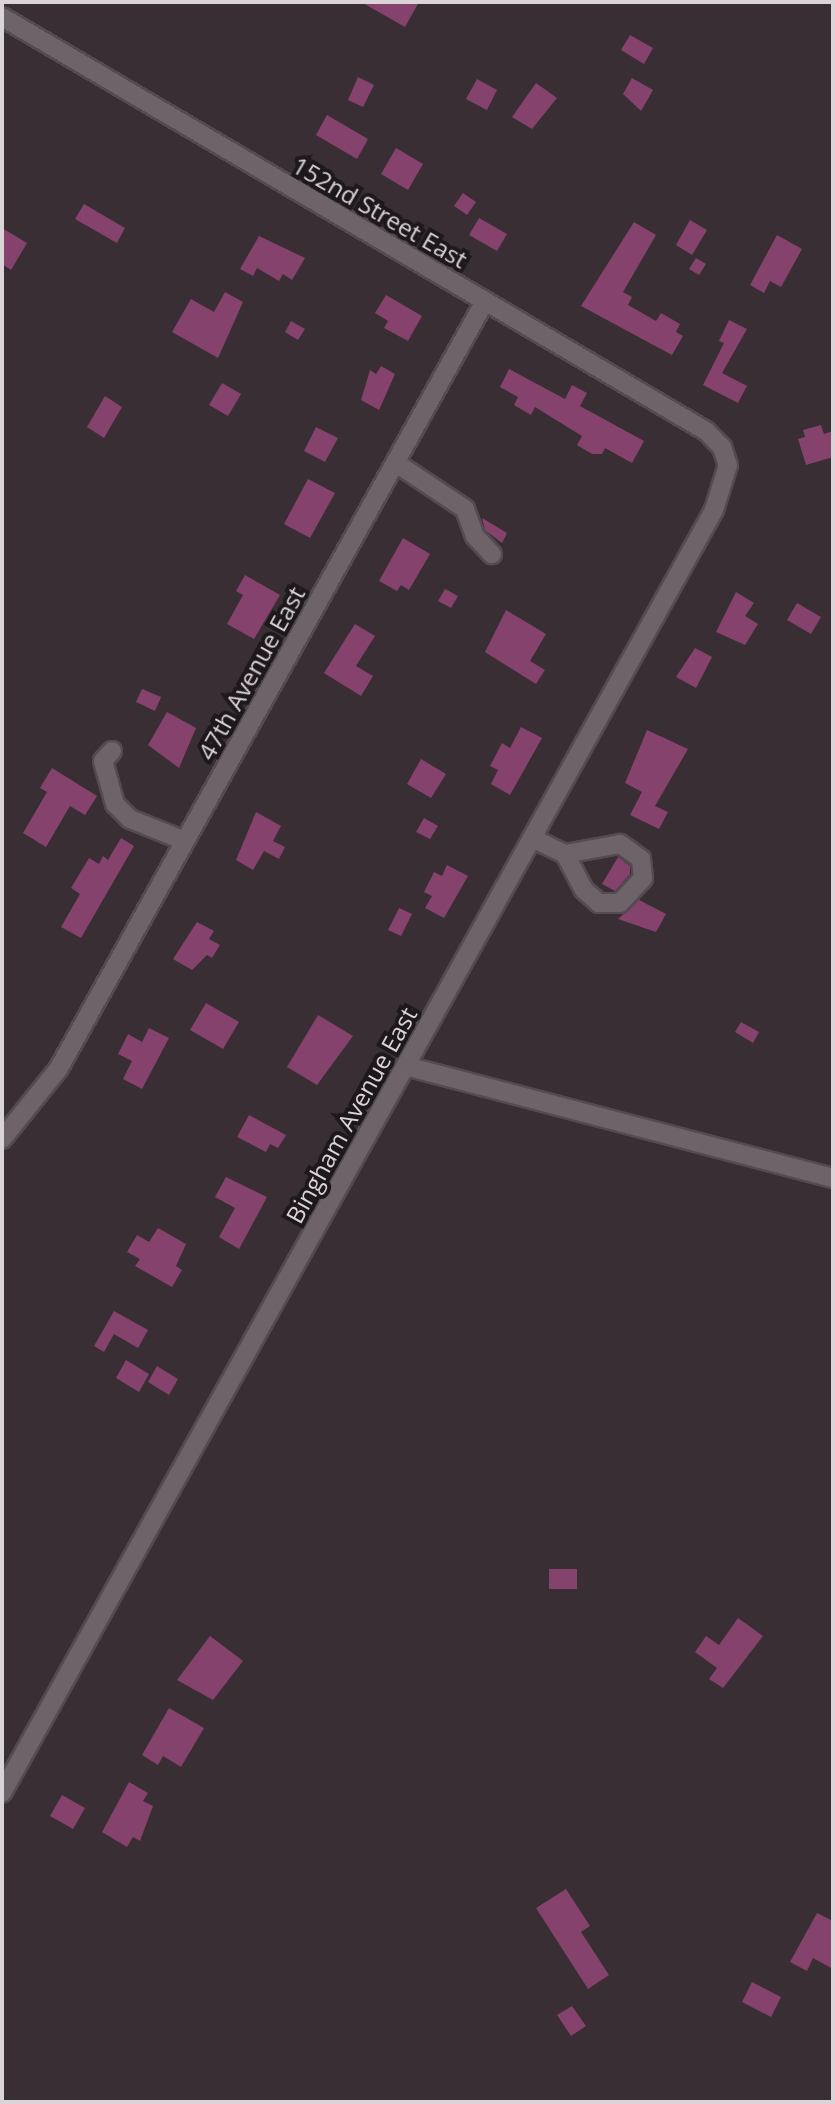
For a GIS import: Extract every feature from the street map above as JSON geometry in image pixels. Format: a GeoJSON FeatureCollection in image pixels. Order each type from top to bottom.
{"type":"FeatureCollection","features":[{"type":"Feature","properties":{"kind":"street","name":"152nd Street East"},"geometry":{"type":"LineString","coordinates":[[2,17],[706,431],[726,456]]}},
{"type":"Feature","properties":{"kind":"street","name":"47th Avenue East"},"geometry":{"type":"LineString","coordinates":[[2,1139],[59,1068],[485,301]]}},
{"type":"Feature","properties":{"kind":"street","name":"Bingham Avenue East"},"geometry":{"type":"LineString","coordinates":[[2,1793],[714,510],[726,482],[726,456]]}},
{"type":"Feature","properties":{"kind":"street"},"geometry":{"type":"LineString","coordinates":[[396,463],[465,509],[475,536],[492,554]]}},
{"type":"Feature","properties":{"kind":"street"},"geometry":{"type":"LineString","coordinates":[[112,751],[103,761],[115,804],[130,819],[185,841]]}},
{"type":"Feature","properties":{"kind":"street"},"geometry":{"type":"LineString","coordinates":[[532,838],[565,854]]}},
{"type":"Feature","properties":{"kind":"street"},"geometry":{"type":"LineString","coordinates":[[406,1066],[833,1178]]}},
{"type":"Feature","properties":{"kind":"building"},"geometry":{"type":"Polygon","coordinates":[[[361,2],[419,2],[405,27],[361,2]]]}},
{"type":"Feature","properties":{"kind":"building"},"geometry":{"type":"Polygon","coordinates":[[[630,35],[653,48],[644,64],[621,50],[630,35]]]}},
{"type":"Feature","properties":{"kind":"building"},"geometry":{"type":"Polygon","coordinates":[[[358,77],[374,85],[363,107],[348,100],[358,77]]]}},
{"type":"Feature","properties":{"kind":"building"},"geometry":{"type":"Polygon","coordinates":[[[632,78],[653,90],[641,111],[623,94],[632,78]]]}},
{"type":"Feature","properties":{"kind":"building"},"geometry":{"type":"Polygon","coordinates":[[[477,79],[497,90],[487,110],[466,99],[477,79]]]}},
{"type":"Feature","properties":{"kind":"building"},"geometry":{"type":"Polygon","coordinates":[[[536,83],[557,98],[532,129],[512,117],[536,83]]]}},
{"type":"Feature","properties":{"kind":"building"},"geometry":{"type":"Polygon","coordinates":[[[327,115],[368,139],[357,159],[316,135],[327,115]]]}},
{"type":"Feature","properties":{"kind":"building"},"geometry":{"type":"Polygon","coordinates":[[[396,148],[423,164],[408,190],[381,174],[396,148]]]}},
{"type":"Feature","properties":{"kind":"building"},"geometry":{"type":"Polygon","coordinates":[[[463,193],[476,202],[467,215],[454,206],[463,193]]]}},
{"type":"Feature","properties":{"kind":"building"},"geometry":{"type":"Polygon","coordinates":[[[84,204],[125,228],[117,243],[75,219],[84,204]]]}},
{"type":"Feature","properties":{"kind":"building"},"geometry":{"type":"Polygon","coordinates":[[[479,218],[507,234],[497,251],[469,235],[479,218]]]}},
{"type":"Feature","properties":{"kind":"building"},"geometry":{"type":"Polygon","coordinates":[[[690,220],[707,230],[692,255],[676,245],[690,220]]]}},
{"type":"Feature","properties":{"kind":"building"},"geometry":{"type":"Polygon","coordinates":[[[634,222],[656,235],[623,292],[632,297],[628,305],[656,321],[661,313],[680,324],[676,332],[683,336],[672,355],[581,306],[634,222]]]}},
{"type":"Feature","properties":{"kind":"building"},"geometry":{"type":"Polygon","coordinates":[[[2,228],[27,243],[11,270],[2,264],[2,228]]]}},
{"type":"Feature","properties":{"kind":"building"},"geometry":{"type":"Polygon","coordinates":[[[777,235],[802,249],[781,287],[770,281],[764,293],[750,285],[777,235]]]}},
{"type":"Feature","properties":{"kind":"building"},"geometry":{"type":"Polygon","coordinates":[[[259,236],[305,258],[292,280],[283,274],[279,281],[257,268],[253,276],[240,269],[259,236]]]}},
{"type":"Feature","properties":{"kind":"building"},"geometry":{"type":"Polygon","coordinates":[[[696,258],[706,264],[699,275],[689,269],[696,258]]]}},
{"type":"Feature","properties":{"kind":"building"},"geometry":{"type":"Polygon","coordinates":[[[225,292],[243,302],[218,358],[172,332],[191,299],[214,312],[225,292]]]}},
{"type":"Feature","properties":{"kind":"building"},"geometry":{"type":"Polygon","coordinates":[[[386,295],[422,316],[408,341],[384,328],[388,321],[375,313],[386,295]]]}},
{"type":"Feature","properties":{"kind":"building"},"geometry":{"type":"Polygon","coordinates":[[[729,320],[747,329],[722,373],[747,386],[738,403],[703,385],[724,343],[719,341],[729,320]]]}},
{"type":"Feature","properties":{"kind":"building"},"geometry":{"type":"Polygon","coordinates":[[[291,321],[305,329],[298,340],[285,332],[291,321]]]}},
{"type":"Feature","properties":{"kind":"building"},"geometry":{"type":"Polygon","coordinates":[[[381,366],[395,374],[379,410],[361,400],[370,370],[376,374],[381,366]]]}},
{"type":"Feature","properties":{"kind":"building"},"geometry":{"type":"Polygon","coordinates":[[[509,369],[565,399],[572,385],[587,393],[580,406],[644,441],[632,463],[605,448],[602,454],[592,454],[577,445],[582,436],[535,407],[531,415],[514,405],[518,397],[500,387],[509,369]]]}},
{"type":"Feature","properties":{"kind":"building"},"geometry":{"type":"Polygon","coordinates":[[[222,383],[241,394],[228,416],[209,405],[222,383]]]}},
{"type":"Feature","properties":{"kind":"building"},"geometry":{"type":"Polygon","coordinates":[[[105,396],[122,407],[104,438],[87,427],[105,396]]]}},
{"type":"Feature","properties":{"kind":"building"},"geometry":{"type":"Polygon","coordinates":[[[821,425],[824,434],[833,431],[833,457],[806,465],[798,439],[805,437],[803,430],[821,425]]]}},
{"type":"Feature","properties":{"kind":"building"},"geometry":{"type":"Polygon","coordinates":[[[316,427],[338,438],[325,462],[304,451],[316,427]]]}},
{"type":"Feature","properties":{"kind":"building"},"geometry":{"type":"Polygon","coordinates":[[[308,479],[335,493],[310,538],[284,524],[308,479]]]}},
{"type":"Feature","properties":{"kind":"building"},"geometry":{"type":"Polygon","coordinates":[[[482,518],[507,533],[502,543],[485,530],[482,518]]]}},
{"type":"Feature","properties":{"kind":"building"},"geometry":{"type":"Polygon","coordinates":[[[403,538],[430,554],[409,590],[401,585],[397,591],[379,581],[403,538]]]}},
{"type":"Feature","properties":{"kind":"building"},"geometry":{"type":"Polygon","coordinates":[[[245,575],[280,595],[254,639],[227,624],[243,595],[236,591],[245,575]]]}},
{"type":"Feature","properties":{"kind":"building"},"geometry":{"type":"Polygon","coordinates":[[[445,589],[458,596],[451,608],[438,601],[445,589]]]}},
{"type":"Feature","properties":{"kind":"building"},"geometry":{"type":"Polygon","coordinates":[[[736,592],[754,603],[745,616],[758,624],[745,645],[716,632],[736,592]]]}},
{"type":"Feature","properties":{"kind":"building"},"geometry":{"type":"Polygon","coordinates":[[[797,603],[821,617],[811,634],[787,620],[797,603]]]}},
{"type":"Feature","properties":{"kind":"building"},"geometry":{"type":"Polygon","coordinates":[[[506,610],[546,634],[530,661],[545,670],[536,684],[485,652],[506,610]]]}},
{"type":"Feature","properties":{"kind":"building"},"geometry":{"type":"Polygon","coordinates":[[[355,624],[375,636],[356,666],[373,676],[361,696],[324,673],[355,624]]]}},
{"type":"Feature","properties":{"kind":"building"},"geometry":{"type":"Polygon","coordinates":[[[695,648],[712,657],[696,688],[676,677],[695,648]]]}},
{"type":"Feature","properties":{"kind":"building"},"geometry":{"type":"Polygon","coordinates":[[[142,689],[161,697],[155,711],[136,702],[142,689]]]}},
{"type":"Feature","properties":{"kind":"building"},"geometry":{"type":"Polygon","coordinates":[[[167,712],[196,728],[179,768],[148,745],[167,712]]]}},
{"type":"Feature","properties":{"kind":"building"},"geometry":{"type":"Polygon","coordinates":[[[521,727],[542,738],[510,795],[491,784],[498,770],[490,766],[502,743],[510,748],[521,727]]]}},
{"type":"Feature","properties":{"kind":"building"},"geometry":{"type":"Polygon","coordinates":[[[647,730],[688,749],[655,806],[668,812],[659,829],[630,815],[642,792],[625,783],[647,730]]]}},
{"type":"Feature","properties":{"kind":"building"},"geometry":{"type":"Polygon","coordinates":[[[421,759],[446,774],[431,798],[407,784],[421,759]]]}},
{"type":"Feature","properties":{"kind":"building"},"geometry":{"type":"Polygon","coordinates":[[[52,768],[97,796],[85,815],[70,806],[46,847],[23,833],[47,792],[40,788],[52,768]]]}},
{"type":"Feature","properties":{"kind":"building"},"geometry":{"type":"Polygon","coordinates":[[[256,812],[281,826],[273,841],[285,847],[279,859],[264,851],[253,870],[236,860],[256,812]]]}},
{"type":"Feature","properties":{"kind":"building"},"geometry":{"type":"Polygon","coordinates":[[[424,818],[438,826],[430,839],[416,832],[424,818]]]}},
{"type":"Feature","properties":{"kind":"building"},"geometry":{"type":"Polygon","coordinates":[[[121,838],[134,846],[81,938],[61,927],[80,894],[71,888],[89,858],[99,864],[103,856],[108,860],[121,838]]]}},
{"type":"Feature","properties":{"kind":"building"},"geometry":{"type":"Polygon","coordinates":[[[618,857],[630,866],[630,874],[615,891],[602,884],[618,857]]]}},
{"type":"Feature","properties":{"kind":"building"},"geometry":{"type":"Polygon","coordinates":[[[447,865],[468,876],[444,918],[425,908],[432,896],[424,892],[434,872],[442,876],[447,865]]]}},
{"type":"Feature","properties":{"kind":"building"},"geometry":{"type":"Polygon","coordinates":[[[639,900],[666,914],[656,932],[618,919],[639,900]]]}},
{"type":"Feature","properties":{"kind":"building"},"geometry":{"type":"Polygon","coordinates":[[[399,908],[412,914],[401,936],[388,930],[399,908]]]}},
{"type":"Feature","properties":{"kind":"building"},"geometry":{"type":"Polygon","coordinates":[[[197,922],[214,931],[209,939],[220,945],[212,958],[207,955],[192,970],[173,959],[197,922]]]}},
{"type":"Feature","properties":{"kind":"building"},"geometry":{"type":"Polygon","coordinates":[[[206,1003],[239,1022],[223,1049],[190,1030],[206,1003]]]}},
{"type":"Feature","properties":{"kind":"building"},"geometry":{"type":"Polygon","coordinates":[[[318,1015],[353,1036],[317,1085],[287,1067],[318,1015]]]}},
{"type":"Feature","properties":{"kind":"building"},"geometry":{"type":"Polygon","coordinates":[[[741,1022],[759,1032],[753,1043],[735,1032],[741,1022]]]}},
{"type":"Feature","properties":{"kind":"building"},"geometry":{"type":"Polygon","coordinates":[[[149,1028],[169,1038],[142,1089],[123,1079],[132,1061],[118,1054],[128,1034],[142,1042],[149,1028]]]}},
{"type":"Feature","properties":{"kind":"building"},"geometry":{"type":"Polygon","coordinates":[[[249,1115],[286,1135],[278,1148],[270,1144],[266,1152],[237,1137],[249,1115]]]}},
{"type":"Feature","properties":{"kind":"building"},"geometry":{"type":"Polygon","coordinates":[[[226,1177],[267,1197],[239,1249],[219,1237],[235,1208],[215,1197],[226,1177]]]}},
{"type":"Feature","properties":{"kind":"building"},"geometry":{"type":"Polygon","coordinates":[[[158,1228],[186,1244],[176,1266],[182,1270],[172,1287],[135,1266],[140,1259],[127,1252],[137,1235],[149,1242],[158,1228]]]}},
{"type":"Feature","properties":{"kind":"building"},"geometry":{"type":"Polygon","coordinates":[[[114,1311],[148,1330],[138,1348],[114,1334],[104,1352],[94,1346],[114,1311]]]}},
{"type":"Feature","properties":{"kind":"building"},"geometry":{"type":"Polygon","coordinates":[[[126,1360],[149,1374],[139,1392],[116,1378],[126,1360]]]}},
{"type":"Feature","properties":{"kind":"building"},"geometry":{"type":"Polygon","coordinates":[[[157,1366],[178,1379],[169,1395],[148,1382],[157,1366]]]}},
{"type":"Feature","properties":{"kind":"building"},"geometry":{"type":"Polygon","coordinates":[[[549,1569],[577,1569],[577,1589],[549,1589],[549,1569]]]}},
{"type":"Feature","properties":{"kind":"building"},"geometry":{"type":"Polygon","coordinates":[[[738,1618],[763,1636],[723,1688],[709,1679],[717,1668],[695,1652],[706,1636],[719,1645],[738,1618]]]}},
{"type":"Feature","properties":{"kind":"building"},"geometry":{"type":"Polygon","coordinates":[[[210,1636],[243,1661],[213,1700],[177,1680],[210,1636]]]}},
{"type":"Feature","properties":{"kind":"building"},"geometry":{"type":"Polygon","coordinates":[[[169,1708],[204,1728],[181,1767],[163,1756],[158,1765],[142,1755],[169,1708]]]}},
{"type":"Feature","properties":{"kind":"building"},"geometry":{"type":"Polygon","coordinates":[[[129,1782],[148,1793],[143,1801],[153,1806],[140,1841],[133,1837],[127,1847],[102,1832],[129,1782]]]}},
{"type":"Feature","properties":{"kind":"building"},"geometry":{"type":"Polygon","coordinates":[[[62,1795],[85,1808],[73,1829],[50,1816],[62,1795]]]}},
{"type":"Feature","properties":{"kind":"building"},"geometry":{"type":"Polygon","coordinates":[[[566,1889],[590,1926],[581,1932],[609,1975],[588,1989],[536,1908],[566,1889]]]}},
{"type":"Feature","properties":{"kind":"building"},"geometry":{"type":"Polygon","coordinates":[[[817,1913],[833,1921],[833,1969],[813,1958],[807,1971],[790,1962],[817,1913]]]}},
{"type":"Feature","properties":{"kind":"building"},"geometry":{"type":"Polygon","coordinates":[[[752,1982],[781,1997],[771,2017],[742,2002],[752,1982]]]}},
{"type":"Feature","properties":{"kind":"building"},"geometry":{"type":"Polygon","coordinates":[[[572,2006],[586,2026],[571,2036],[557,2015],[572,2006]]]}}]}
